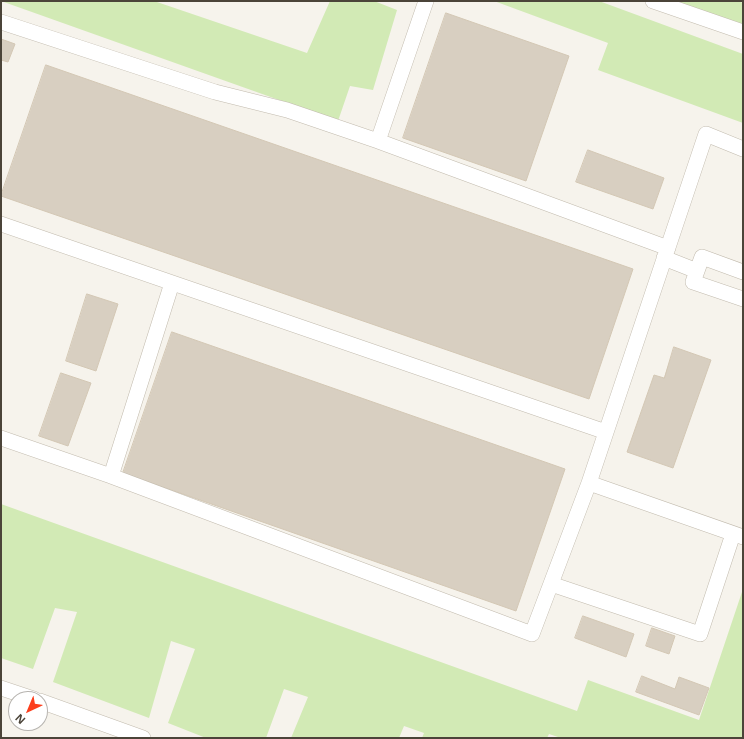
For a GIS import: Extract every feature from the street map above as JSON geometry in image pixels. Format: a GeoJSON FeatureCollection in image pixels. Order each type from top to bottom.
{"type":"FeatureCollection","features":[{"type":"Feature","properties":{"kind":"lane"},"geometry":{"type":"LineString","coordinates":[[378,141],[426,1]]}},
{"type":"Feature","properties":{"kind":"lane"},"geometry":{"type":"LineString","coordinates":[[653,1],[743,32]]}},
{"type":"Feature","properties":{"kind":"lane"},"geometry":{"type":"LineString","coordinates":[[1,22],[215,92],[287,110],[378,141],[666,253],[697,271]]}},
{"type":"Feature","properties":{"kind":"lane"},"geometry":{"type":"LineString","coordinates":[[1,438],[110,476],[532,634],[589,483],[706,134],[743,148]]}},
{"type":"Feature","properties":{"kind":"lane"},"geometry":{"type":"LineString","coordinates":[[1,224],[606,432]]}},
{"type":"Feature","properties":{"kind":"lane"},"geometry":{"type":"LineString","coordinates":[[743,272],[702,257],[694,282],[743,299]]}},
{"type":"Feature","properties":{"kind":"lane"},"geometry":{"type":"LineString","coordinates":[[110,476],[172,283]]}},
{"type":"Feature","properties":{"kind":"lane"},"geometry":{"type":"LineString","coordinates":[[551,584],[700,634],[738,536],[589,483]]}},
{"type":"Feature","properties":{"kind":"lane"},"geometry":{"type":"LineString","coordinates":[[48,704],[143,738]]}},
{"type":"Feature","properties":{"kind":"green space"},"geometry":{"type":"Polygon","coordinates":[[[1,1],[154,1],[307,53],[330,1],[374,1],[397,10],[373,90],[350,86],[338,121],[1,1]]]}},
{"type":"Feature","properties":{"kind":"green space"},"geometry":{"type":"Polygon","coordinates":[[[494,1],[599,1],[743,54],[743,123],[598,70],[608,43],[494,1]]]}},
{"type":"Feature","properties":{"kind":"green space"},"geometry":{"type":"Polygon","coordinates":[[[671,1],[738,1],[743,3],[743,27],[671,1]]]}},
{"type":"Feature","properties":{"kind":"green space"},"geometry":{"type":"Polygon","coordinates":[[[1,504],[577,711],[588,680],[699,720],[743,589],[743,738],[561,738],[549,734],[547,738],[422,738],[424,733],[404,726],[399,738],[291,738],[308,697],[284,689],[266,738],[206,738],[168,723],[195,649],[171,641],[149,718],[53,682],[77,612],[55,608],[33,669],[1,658],[1,504]]]}},
{"type":"Feature","properties":{"kind":"building"},"geometry":{"type":"Polygon","coordinates":[[[446,13],[569,56],[526,181],[403,138],[446,13]]]}},
{"type":"Feature","properties":{"kind":"building"},"geometry":{"type":"Polygon","coordinates":[[[1,39],[15,44],[8,62],[1,60],[1,39]]]}},
{"type":"Feature","properties":{"kind":"building"},"geometry":{"type":"Polygon","coordinates":[[[46,65],[633,269],[589,399],[1,196],[46,65]]]}},
{"type":"Feature","properties":{"kind":"building"},"geometry":{"type":"Polygon","coordinates":[[[588,150],[664,178],[653,209],[576,182],[588,150]]]}},
{"type":"Feature","properties":{"kind":"building"},"geometry":{"type":"Polygon","coordinates":[[[87,294],[118,304],[96,371],[66,361],[87,294]]]}},
{"type":"Feature","properties":{"kind":"building"},"geometry":{"type":"Polygon","coordinates":[[[172,332],[565,469],[516,611],[123,473],[172,332]]]}},
{"type":"Feature","properties":{"kind":"building"},"geometry":{"type":"Polygon","coordinates":[[[674,347],[711,360],[673,468],[627,452],[654,375],[664,378],[674,347]]]}},
{"type":"Feature","properties":{"kind":"building"},"geometry":{"type":"Polygon","coordinates":[[[61,373],[91,383],[68,446],[39,436],[61,373]]]}},
{"type":"Feature","properties":{"kind":"building"},"geometry":{"type":"Polygon","coordinates":[[[583,616],[634,634],[626,657],[575,638],[583,616]]]}},
{"type":"Feature","properties":{"kind":"building"},"geometry":{"type":"Polygon","coordinates":[[[652,628],[675,636],[669,654],[646,646],[652,628]]]}},
{"type":"Feature","properties":{"kind":"building"},"geometry":{"type":"Polygon","coordinates":[[[642,676],[675,689],[679,677],[709,688],[699,715],[636,692],[642,676]]]}}]}
